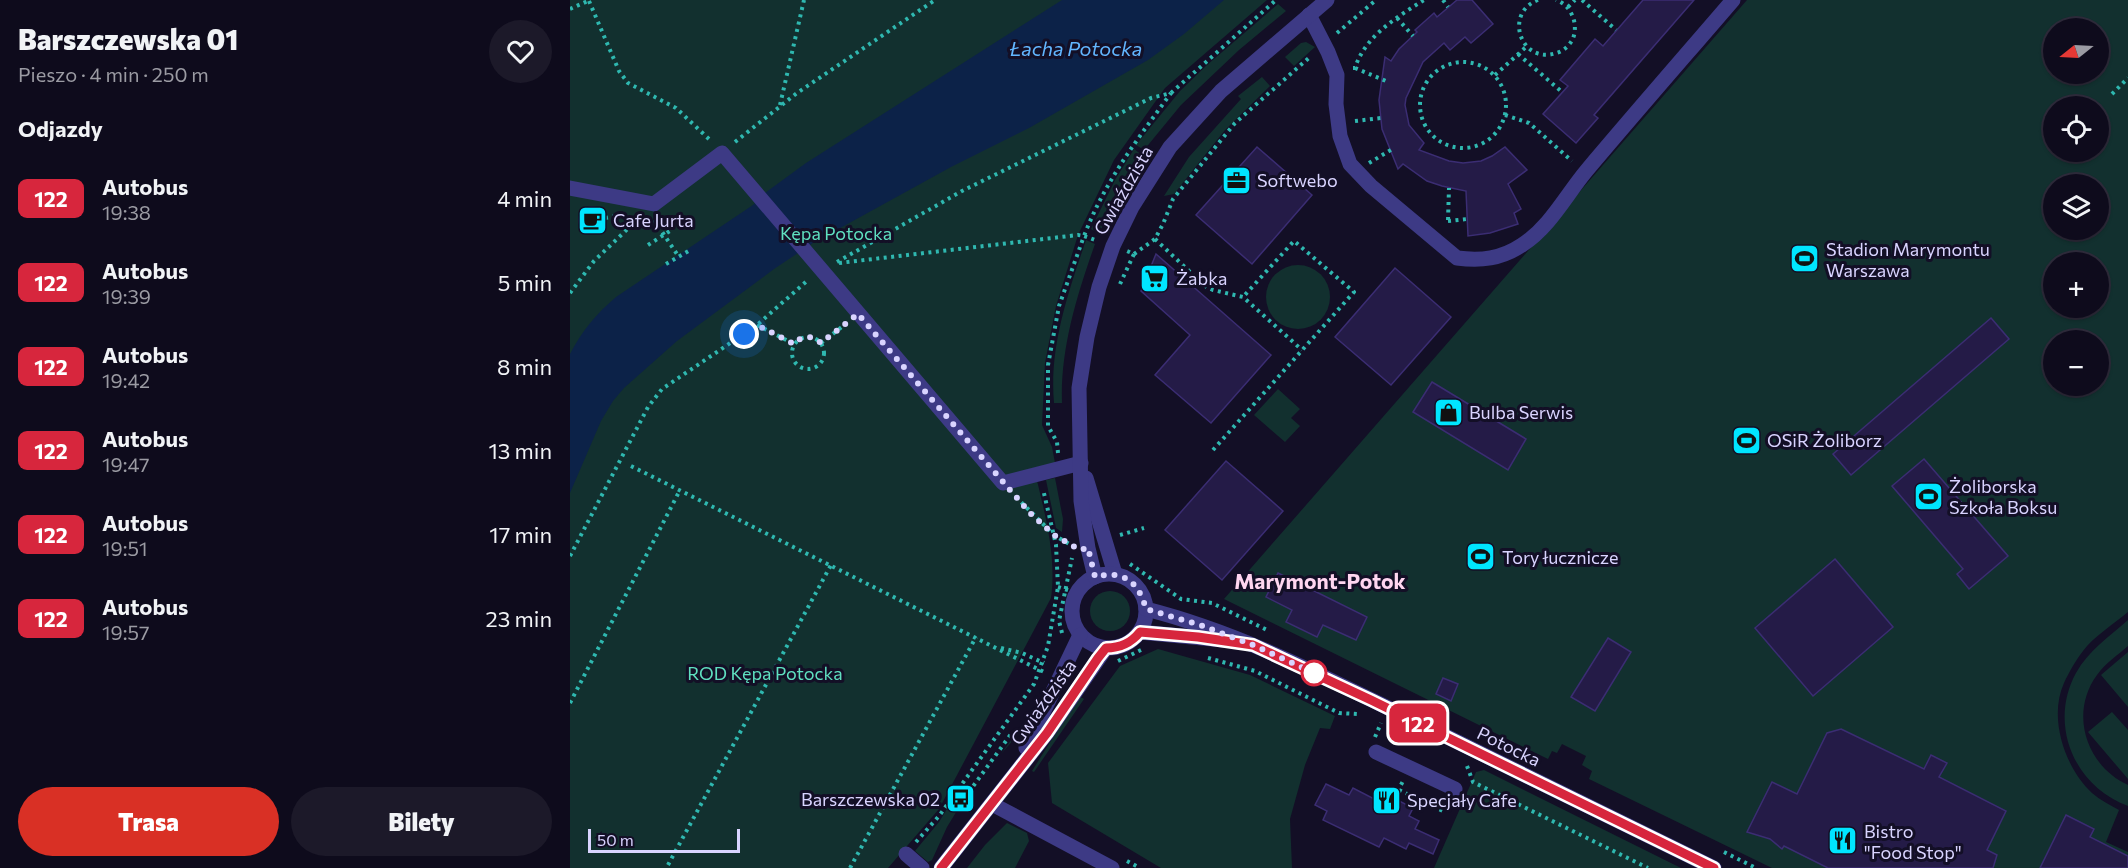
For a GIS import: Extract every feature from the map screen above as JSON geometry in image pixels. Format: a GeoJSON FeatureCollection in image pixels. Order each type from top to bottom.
{"type":"FeatureCollection","features":[{"type":"Feature","properties":{"kind":"street","name":"Gwiaździsta"},"geometry":{"type":"LineString","coordinates":[[1095,577],[1080,501],[1079,388],[1098,287],[1113,246],[1132,207],[1170,147],[1221,91],[1327,0]]}},
{"type":"Feature","properties":{"kind":"street"},"geometry":{"type":"LineString","coordinates":[[1309,15],[1337,75],[1336,104],[1340,136],[1350,164],[1371,186],[1457,258],[1475,261],[1504,255],[1522,245],[1543,227],[1585,172],[1733,0]]}},
{"type":"Feature","properties":{"kind":"street"},"geometry":{"type":"LineString","coordinates":[[570,188],[654,204],[722,153],[1003,483],[1081,463]]}},
{"type":"Feature","properties":{"kind":"street","name":"Gwiaździsta"},"geometry":{"type":"LineString","coordinates":[[1081,463],[1115,574]]}},
{"type":"Feature","properties":{"kind":"street"},"geometry":{"type":"LineString","coordinates":[[1115,574],[1131,581],[1142,593],[1146,609],[1145,621],[1140,632],[1129,643],[1106,648],[1092,644],[1080,634],[1074,624],[1072,612],[1077,593],[1088,580],[1115,574]]}},
{"type":"Feature","properties":{"kind":"street","name":"Potocka"},"geometry":{"type":"LineString","coordinates":[[1146,609],[1200,625],[1253,645],[1371,700],[1714,868]]}},
{"type":"Feature","properties":{"kind":"street","name":"Potocka"},"geometry":{"type":"LineString","coordinates":[[1140,632],[1253,645]]}},
{"type":"Feature","properties":{"kind":"street","name":"Gwiaździsta"},"geometry":{"type":"LineString","coordinates":[[1011,778],[1055,675],[1080,634]]}},
{"type":"Feature","properties":{"kind":"street","name":"Gwiaździsta"},"geometry":{"type":"LineString","coordinates":[[941,868],[1047,733],[1106,648]]}},
{"type":"Feature","properties":{"kind":"street"},"geometry":{"type":"LineString","coordinates":[[1376,752],[1455,789]]}},
{"type":"Feature","properties":{"kind":"street"},"geometry":{"type":"LineString","coordinates":[[992,804],[1112,868]]}},
{"type":"Feature","properties":{"kind":"street"},"geometry":{"type":"LineString","coordinates":[[906,854],[921,868]]}},
{"type":"Feature","properties":{"kind":"path"},"geometry":{"type":"LineString","coordinates":[[570,9],[589,0],[619,71],[628,83],[676,108],[692,121],[722,153],[780,106],[935,0]]}},
{"type":"Feature","properties":{"kind":"path"},"geometry":{"type":"LineString","coordinates":[[780,106],[804,0]]}},
{"type":"Feature","properties":{"kind":"path"},"geometry":{"type":"LineString","coordinates":[[1084,236],[1096,204],[1127,153],[1172,93],[1276,0]]}},
{"type":"Feature","properties":{"kind":"path"},"geometry":{"type":"LineString","coordinates":[[1118,289],[1134,254],[1155,239],[1173,199],[1235,123],[1376,0]]}},
{"type":"Feature","properties":{"kind":"path"},"geometry":{"type":"LineString","coordinates":[[1386,81],[1353,68],[1364,49],[1376,35],[1424,0]]}},
{"type":"Feature","properties":{"kind":"path"},"geometry":{"type":"LineString","coordinates":[[1443,0],[1448,7]]}},
{"type":"Feature","properties":{"kind":"path"},"geometry":{"type":"LineString","coordinates":[[1526,0],[1530,4]]}},
{"type":"Feature","properties":{"kind":"path"},"geometry":{"type":"LineString","coordinates":[[1538,0],[1525,8],[1518,28],[1520,38],[1526,47],[1537,54],[1549,56],[1561,52],[1570,43],[1575,31],[1574,18],[1568,8],[1556,0]]}},
{"type":"Feature","properties":{"kind":"path"},"geometry":{"type":"LineString","coordinates":[[1568,8],[1575,0]]}},
{"type":"Feature","properties":{"kind":"path"},"geometry":{"type":"LineString","coordinates":[[1582,0],[1616,30]]}},
{"type":"Feature","properties":{"kind":"path"},"geometry":{"type":"LineString","coordinates":[[1397,18],[1413,36]]}},
{"type":"Feature","properties":{"kind":"path"},"geometry":{"type":"LineString","coordinates":[[1494,75],[1526,47]]}},
{"type":"Feature","properties":{"kind":"path"},"geometry":{"type":"LineString","coordinates":[[1518,54],[1562,93]]}},
{"type":"Feature","properties":{"kind":"path"},"geometry":{"type":"LineString","coordinates":[[1468,62],[1479,64],[1494,75],[1503,87],[1506,99],[1505,115],[1496,133],[1487,141],[1476,146],[1463,148],[1440,141],[1431,133],[1421,115],[1420,105],[1425,85],[1438,70],[1447,64],[1468,62]]}},
{"type":"Feature","properties":{"kind":"path"},"geometry":{"type":"LineString","coordinates":[[2112,94],[2128,78]]}},
{"type":"Feature","properties":{"kind":"path"},"geometry":{"type":"LineString","coordinates":[[1134,254],[1078,235],[832,264],[962,191],[1151,98],[1172,93]]}},
{"type":"Feature","properties":{"kind":"path"},"geometry":{"type":"LineString","coordinates":[[1505,115],[1529,123],[1585,172]]}},
{"type":"Feature","properties":{"kind":"path"},"geometry":{"type":"LineString","coordinates":[[1347,122],[1381,118]]}},
{"type":"Feature","properties":{"kind":"path"},"geometry":{"type":"LineString","coordinates":[[1364,166],[1394,148]]}},
{"type":"Feature","properties":{"kind":"path"},"geometry":{"type":"LineString","coordinates":[[1449,188],[1449,220]]}},
{"type":"Feature","properties":{"kind":"path"},"geometry":{"type":"LineString","coordinates":[[570,293],[594,261],[654,204]]}},
{"type":"Feature","properties":{"kind":"path"},"geometry":{"type":"LineString","coordinates":[[1444,225],[1449,220],[1467,219]]}},
{"type":"Feature","properties":{"kind":"path"},"geometry":{"type":"LineString","coordinates":[[648,245],[673,229]]}},
{"type":"Feature","properties":{"kind":"path"},"geometry":{"type":"LineString","coordinates":[[665,235],[679,257]]}},
{"type":"Feature","properties":{"kind":"path"},"geometry":{"type":"LineString","coordinates":[[1155,239],[1205,286],[1243,297],[1302,350]]}},
{"type":"Feature","properties":{"kind":"path"},"geometry":{"type":"LineString","coordinates":[[1213,450],[1354,292],[1294,241],[1243,297]]}},
{"type":"Feature","properties":{"kind":"path"},"geometry":{"type":"LineString","coordinates":[[666,264],[692,249]]}},
{"type":"Feature","properties":{"kind":"path"},"geometry":{"type":"LineString","coordinates":[[570,556],[648,407],[662,389],[757,325],[822,270]]}},
{"type":"Feature","properties":{"kind":"path"},"geometry":{"type":"LineString","coordinates":[[821,343],[858,314]]}},
{"type":"Feature","properties":{"kind":"path"},"geometry":{"type":"LineString","coordinates":[[757,325],[794,344]]}},
{"type":"Feature","properties":{"kind":"path"},"geometry":{"type":"LineString","coordinates":[[802,338],[817,339],[821,343],[825,353],[821,364],[806,370],[793,360],[794,344],[802,338]]}},
{"type":"Feature","properties":{"kind":"path"},"geometry":{"type":"LineString","coordinates":[[631,466],[1040,670],[1055,675]]}},
{"type":"Feature","properties":{"kind":"path"},"geometry":{"type":"LineString","coordinates":[[906,854],[939,816],[1034,684],[1040,670],[1048,646],[1058,587],[1056,545],[1040,473]]}},
{"type":"Feature","properties":{"kind":"path"},"geometry":{"type":"LineString","coordinates":[[1003,483],[1054,535],[1080,550],[1088,548]]}},
{"type":"Feature","properties":{"kind":"path"},"geometry":{"type":"LineString","coordinates":[[570,703],[680,490]]}},
{"type":"Feature","properties":{"kind":"path"},"geometry":{"type":"LineString","coordinates":[[1106,543],[1115,541],[1114,536],[1144,528]]}},
{"type":"Feature","properties":{"kind":"path"},"geometry":{"type":"LineString","coordinates":[[668,865],[831,566]]}},
{"type":"Feature","properties":{"kind":"path"},"geometry":{"type":"LineString","coordinates":[[1058,587],[1077,593]]}},
{"type":"Feature","properties":{"kind":"path"},"geometry":{"type":"LineString","coordinates":[[849,868],[976,637]]}},
{"type":"Feature","properties":{"kind":"path"},"geometry":{"type":"LineString","coordinates":[[993,646],[1022,653],[1042,662],[1055,675]]}},
{"type":"Feature","properties":{"kind":"path"},"geometry":{"type":"LineString","coordinates":[[1399,790],[1443,811]]}},
{"type":"Feature","properties":{"kind":"green space","name":"Kępa Potocka"},"geometry":{"type":"Polygon","coordinates":[[[570,0],[1267,0],[1165,88],[1114,160],[1078,235],[1056,306],[1045,363],[1042,425],[1052,447],[1055,463],[1034,468],[1051,549],[1051,598],[939,809],[888,868],[570,868],[570,0]]]}},
{"type":"Feature","properties":{"kind":"green space","name":"OSiR Żoliborz"},"geometry":{"type":"Polygon","coordinates":[[[1747,0],[2128,0],[2128,612],[2104,630],[2080,655],[2064,683],[2058,711],[2062,742],[2082,783],[2092,793],[2119,810],[2106,842],[2128,852],[2128,868],[1772,868],[1589,779],[1592,771],[1582,765],[1586,756],[1562,744],[1557,753],[1552,751],[1548,759],[1224,599],[1747,0]]]}},
{"type":"Feature","properties":{"kind":"green space"},"geometry":{"type":"Polygon","coordinates":[[[1278,4],[1286,11],[1239,50],[1181,105],[1144,150],[1136,145],[1180,91],[1278,4]]]}},
{"type":"Feature","properties":{"kind":"green space"},"geometry":{"type":"Polygon","coordinates":[[[1306,42],[1315,47],[1294,66],[1285,57],[1301,43],[1306,42]]]}},
{"type":"Feature","properties":{"kind":"green space"},"geometry":{"type":"Polygon","coordinates":[[[1262,77],[1270,86],[1225,130],[1174,194],[1164,196],[1189,157],[1241,99],[1238,96],[1262,77]]]}},
{"type":"Feature","properties":{"kind":"green space"},"geometry":{"type":"Polygon","coordinates":[[[1134,149],[1142,155],[1111,207],[1099,234],[1091,229],[1115,180],[1134,149]]]}},
{"type":"Feature","properties":{"kind":"green space"},"geometry":{"type":"Polygon","coordinates":[[[1086,240],[1095,244],[1071,322],[1064,363],[1062,403],[1054,403],[1054,361],[1061,320],[1086,240]]]}},
{"type":"Feature","properties":{"kind":"green space"},"geometry":{"type":"Polygon","coordinates":[[[1298,265],[1310,267],[1321,274],[1328,285],[1330,297],[1328,309],[1321,320],[1310,327],[1298,329],[1286,327],[1275,320],[1268,309],[1266,297],[1268,285],[1275,274],[1286,267],[1298,265]]]}},
{"type":"Feature","properties":{"kind":"green space"},"geometry":{"type":"Polygon","coordinates":[[[1278,389],[1300,409],[1291,418],[1300,426],[1285,442],[1254,415],[1278,389]]]}},
{"type":"Feature","properties":{"kind":"green space"},"geometry":{"type":"Polygon","coordinates":[[[1055,478],[1063,519],[1062,532],[1056,528],[1046,480],[1055,478]]]}},
{"type":"Feature","properties":{"kind":"green space"},"geometry":{"type":"Polygon","coordinates":[[[1110,591],[1124,597],[1130,611],[1124,625],[1110,631],[1096,625],[1090,611],[1096,597],[1110,591]]]}},
{"type":"Feature","properties":{"kind":"green space"},"geometry":{"type":"Polygon","coordinates":[[[2128,620],[2128,646],[2097,675],[2084,706],[2083,721],[2092,752],[2113,776],[2128,785],[2128,806],[2109,797],[2080,769],[2071,751],[2066,732],[2065,712],[2068,693],[2081,665],[2100,644],[2128,620]]]}},
{"type":"Feature","properties":{"kind":"green space"},"geometry":{"type":"Polygon","coordinates":[[[1158,649],[1250,675],[1335,716],[1330,729],[1320,728],[1305,765],[1290,819],[1292,868],[1161,868],[1052,803],[1048,763],[1120,666],[1158,649]]]}},
{"type":"Feature","properties":{"kind":"green space"},"geometry":{"type":"Polygon","coordinates":[[[2128,652],[2128,707],[2101,675],[2128,652]]]}},
{"type":"Feature","properties":{"kind":"green space"},"geometry":{"type":"Polygon","coordinates":[[[1044,695],[1034,716],[1001,754],[1044,695]]]}},
{"type":"Feature","properties":{"kind":"green space"},"geometry":{"type":"Polygon","coordinates":[[[1079,696],[1084,699],[1034,772],[1032,771],[1079,696]]]}},
{"type":"Feature","properties":{"kind":"green space"},"geometry":{"type":"Polygon","coordinates":[[[2112,712],[2128,730],[2128,779],[2088,732],[2112,712]]]}},
{"type":"Feature","properties":{"kind":"green space"},"geometry":{"type":"Polygon","coordinates":[[[1484,770],[1681,868],[1434,868],[1476,772],[1484,770]]]}},
{"type":"Feature","properties":{"kind":"green space"},"geometry":{"type":"Polygon","coordinates":[[[950,804],[958,809],[932,860],[928,862],[915,851],[939,822],[950,804]]]}},
{"type":"Feature","properties":{"kind":"green space"},"geometry":{"type":"Polygon","coordinates":[[[1007,823],[1027,833],[1029,841],[1015,868],[967,868],[985,845],[1007,823]]]}},
{"type":"Feature","properties":{"kind":"water","name":"Łacha Potocka"},"geometry":{"type":"Polygon","coordinates":[[[1062,0],[1224,0],[1184,34],[1148,60],[1029,128],[951,167],[813,243],[677,341],[624,388],[613,401],[601,421],[570,493],[570,354],[579,338],[602,310],[616,297],[753,205],[765,193],[806,163],[1062,0]]]}},
{"type":"Feature","properties":{"kind":"building"},"geometry":{"type":"Polygon","coordinates":[[[1457,0],[1472,0],[1493,24],[1471,43],[1465,37],[1450,50],[1444,43],[1423,62],[1405,105],[1409,125],[1424,143],[1419,150],[1449,161],[1463,163],[1481,161],[1505,147],[1527,170],[1508,184],[1521,209],[1514,213],[1518,224],[1490,233],[1468,236],[1466,191],[1427,181],[1403,164],[1398,169],[1382,129],[1379,100],[1385,57],[1391,61],[1399,49],[1417,32],[1415,30],[1434,13],[1437,17],[1457,0]]]}},
{"type":"Feature","properties":{"kind":"building"},"geometry":{"type":"Polygon","coordinates":[[[1643,0],[1694,0],[1594,115],[1598,118],[1576,143],[1543,114],[1568,86],[1560,80],[1595,39],[1603,46],[1643,0]]]}},
{"type":"Feature","properties":{"kind":"building"},"geometry":{"type":"Polygon","coordinates":[[[1257,147],[1312,195],[1252,264],[1196,215],[1257,147]]]}},
{"type":"Feature","properties":{"kind":"building","name":"Cafe Jurta"},"geometry":{"type":"Polygon","coordinates":[[[592,207],[601,211],[605,220],[601,229],[592,233],[583,229],[579,220],[583,211],[592,207]]]}},
{"type":"Feature","properties":{"kind":"building"},"geometry":{"type":"Polygon","coordinates":[[[1156,254],[1271,355],[1211,423],[1155,375],[1190,335],[1141,291],[1156,254]]]}},
{"type":"Feature","properties":{"kind":"building"},"geometry":{"type":"Polygon","coordinates":[[[1395,268],[1451,317],[1391,385],[1335,337],[1395,268]]]}},
{"type":"Feature","properties":{"kind":"building"},"geometry":{"type":"Polygon","coordinates":[[[1991,318],[2009,339],[1851,475],[1833,454],[1991,318]]]}},
{"type":"Feature","properties":{"kind":"building"},"geometry":{"type":"Polygon","coordinates":[[[1432,382],[1526,439],[1508,470],[1413,412],[1432,382]]]}},
{"type":"Feature","properties":{"kind":"building"},"geometry":{"type":"Polygon","coordinates":[[[1924,459],[2008,556],[1969,589],[1957,574],[1963,569],[1892,486],[1924,459]]]}},
{"type":"Feature","properties":{"kind":"building"},"geometry":{"type":"Polygon","coordinates":[[[1226,461],[1283,511],[1222,580],[1165,530],[1226,461]]]}},
{"type":"Feature","properties":{"kind":"building"},"geometry":{"type":"Polygon","coordinates":[[[1835,559],[1893,627],[1813,696],[1755,628],[1835,559]]]}},
{"type":"Feature","properties":{"kind":"building"},"geometry":{"type":"Polygon","coordinates":[[[1278,573],[1367,617],[1356,640],[1323,625],[1317,637],[1286,622],[1292,610],[1266,597],[1278,573]]]}},
{"type":"Feature","properties":{"kind":"building"},"geometry":{"type":"Polygon","coordinates":[[[1608,638],[1631,652],[1595,711],[1571,697],[1608,638]]]}},
{"type":"Feature","properties":{"kind":"building"},"geometry":{"type":"Polygon","coordinates":[[[1443,678],[1458,684],[1451,701],[1436,694],[1443,678]]]}},
{"type":"Feature","properties":{"kind":"building"},"geometry":{"type":"Polygon","coordinates":[[[1841,729],[1924,769],[1931,755],[1947,763],[1939,777],[2006,811],[1987,850],[1997,855],[1993,868],[1828,868],[1784,846],[1782,849],[1770,839],[1747,832],[1772,782],[1797,794],[1827,733],[1841,729]]]}},
{"type":"Feature","properties":{"kind":"building"},"geometry":{"type":"Polygon","coordinates":[[[1326,784],[1349,795],[1353,788],[1376,800],[1380,791],[1413,808],[1409,816],[1419,821],[1415,829],[1439,840],[1433,854],[1409,843],[1406,849],[1384,838],[1379,847],[1323,820],[1327,811],[1315,805],[1326,784]]]}},
{"type":"Feature","properties":{"kind":"building"},"geometry":{"type":"Polygon","coordinates":[[[2066,815],[2094,829],[2090,837],[2128,856],[2128,868],[2040,868],[2066,815]]]}},
{"type":"Feature","properties":{"kind":"bus line","name":"122"},"geometry":{"type":"LineString","coordinates":[[941,868],[1047,733],[1106,648],[1129,643],[1140,632],[1253,645],[1371,700],[1714,868]]}},
{"type":"Feature","properties":{"kind":"place","name":"Softwebo"},"geometry":{"type":"Point","coordinates":[1236,180]}},
{"type":"Feature","properties":{"kind":"place","name":"Cafe Jurta"},"geometry":{"type":"Point","coordinates":[592,220]}},
{"type":"Feature","properties":{"kind":"place","name":"Stadion Marymontu Warszawa"},"geometry":{"type":"Point","coordinates":[1805,259]}},
{"type":"Feature","properties":{"kind":"place","name":"Żabka"},"geometry":{"type":"Point","coordinates":[1155,278]}},
{"type":"Feature","properties":{"kind":"place","name":"Bulba Serwis"},"geometry":{"type":"Point","coordinates":[1448,412]}},
{"type":"Feature","properties":{"kind":"place","name":"OSiR Żoliborz"},"geometry":{"type":"Point","coordinates":[1746,440]}},
{"type":"Feature","properties":{"kind":"place","name":"Żoliborska Szkoła Boksu"},"geometry":{"type":"Point","coordinates":[1928,496]}},
{"type":"Feature","properties":{"kind":"place","name":"Tory łucznicze"},"geometry":{"type":"Point","coordinates":[1481,557]}},
{"type":"Feature","properties":{"kind":"place","name":"Barszczewska 02"},"geometry":{"type":"Point","coordinates":[961,799]}},
{"type":"Feature","properties":{"kind":"place","name":"Specjały Cafe"},"geometry":{"type":"Point","coordinates":[1386,800]}},
{"type":"Feature","properties":{"kind":"place","name":"Bistro \"Food Stop\""},"geometry":{"type":"Point","coordinates":[1843,841]}},
{"type":"Feature","properties":{"kind":"district","name":"Marymont-Potok"},"geometry":{"type":"Point","coordinates":[1320,580]}},
{"type":"Feature","properties":{"kind":"route"},"geometry":{"type":"LineString","coordinates":[[744,334],[757,325],[794,344],[797,340],[807,337],[817,339],[821,343],[858,314],[1030,513],[1054,535],[1080,550],[1088,548],[1095,577],[1115,574],[1131,581],[1142,593],[1146,609],[1200,625],[1253,645],[1314,673]]}},
{"type":"Feature","properties":{"kind":"park label","name":"ROD Kępa Potocka"},"geometry":{"type":"Point","coordinates":[765,673]}}]}
